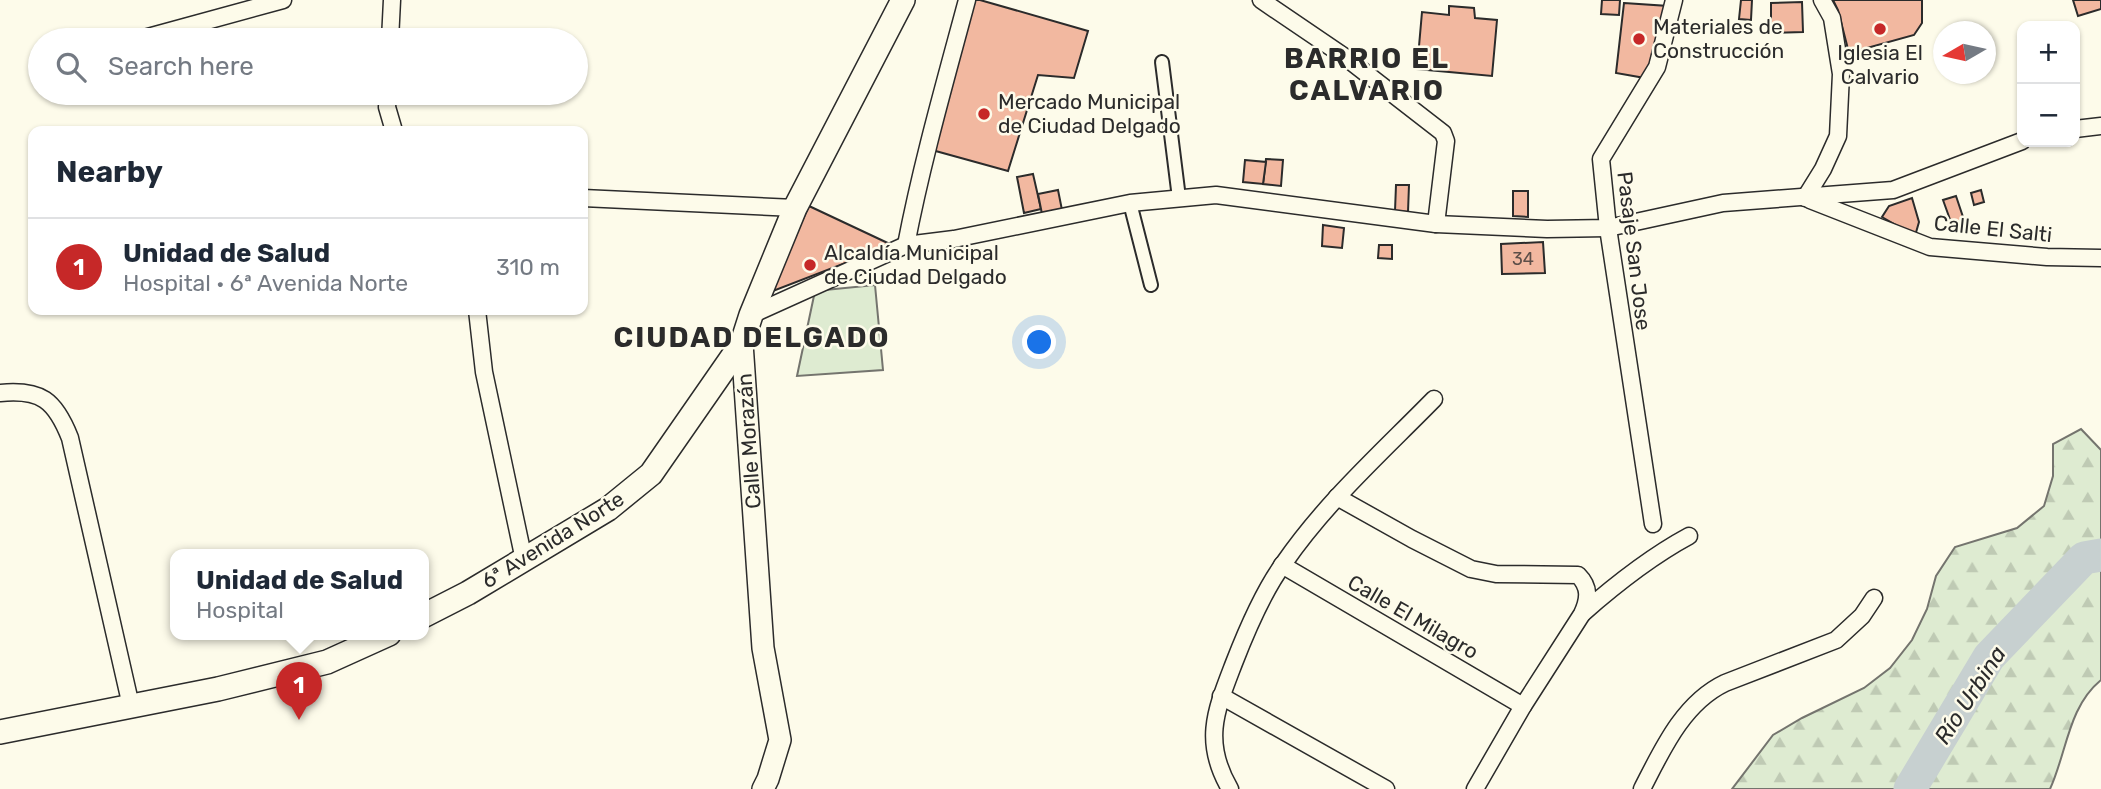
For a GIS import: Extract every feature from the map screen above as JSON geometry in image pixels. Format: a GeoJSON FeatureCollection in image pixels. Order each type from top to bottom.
{"type":"FeatureCollection","features":[{"type":"Feature","properties":{"kind":"main road","name":"Calle Morazán"},"geometry":{"type":"LineString","coordinates":[[742,343],[795,208],[903,0]]}},
{"type":"Feature","properties":{"kind":"main road","name":"6ª Avenida Norte"},"geometry":{"type":"LineString","coordinates":[[429,613],[468,593],[608,509],[652,474],[742,343]]}},
{"type":"Feature","properties":{"kind":"main road"},"geometry":{"type":"LineString","coordinates":[[0,732],[218,689],[327,662],[376,640]]}},
{"type":"Feature","properties":{"kind":"street"},"geometry":{"type":"LineString","coordinates":[[181,28],[283,0]]}},
{"type":"Feature","properties":{"kind":"street"},"geometry":{"type":"LineString","coordinates":[[391,28],[392,0]]}},
{"type":"Feature","properties":{"kind":"street"},"geometry":{"type":"LineString","coordinates":[[906,245],[917,187],[967,0]]}},
{"type":"Feature","properties":{"kind":"street"},"geometry":{"type":"LineString","coordinates":[[1261,0],[1322,40],[1443,133],[1446,141],[1436,224]]}},
{"type":"Feature","properties":{"kind":"street","name":"Pasaje San Jose"},"geometry":{"type":"LineString","coordinates":[[1653,524],[1608,228],[1601,159],[1657,67],[1674,0]]}},
{"type":"Feature","properties":{"kind":"street"},"geometry":{"type":"LineString","coordinates":[[1804,198],[1823,169],[1838,136],[1841,74],[1832,18],[1822,0]]}},
{"type":"Feature","properties":{"kind":"street"},"geometry":{"type":"LineString","coordinates":[[1162,62],[1179,198]]}},
{"type":"Feature","properties":{"kind":"street"},"geometry":{"type":"LineString","coordinates":[[387,105],[393,126]]}},
{"type":"Feature","properties":{"kind":"street"},"geometry":{"type":"LineString","coordinates":[[2080,128],[2101,126]]}},
{"type":"Feature","properties":{"kind":"street"},"geometry":{"type":"LineString","coordinates":[[751,315],[906,245],[954,239],[1130,203],[1216,195],[1436,224],[1547,229],[1608,228],[1723,203],[1894,190],[2017,143]]}},
{"type":"Feature","properties":{"kind":"street"},"geometry":{"type":"LineString","coordinates":[[588,198],[795,208]]}},
{"type":"Feature","properties":{"kind":"street","name":"Calle El Salti"},"geometry":{"type":"LineString","coordinates":[[1804,198],[1930,247],[2047,257],[2101,258]]}},
{"type":"Feature","properties":{"kind":"street"},"geometry":{"type":"LineString","coordinates":[[1130,203],[1151,285]]}},
{"type":"Feature","properties":{"kind":"street"},"geometry":{"type":"LineString","coordinates":[[478,315],[484,372],[524,560]]}},
{"type":"Feature","properties":{"kind":"street","name":"Calle Morazán"},"geometry":{"type":"LineString","coordinates":[[742,343],[764,648],[780,740],[763,789]]}},
{"type":"Feature","properties":{"kind":"street"},"geometry":{"type":"LineString","coordinates":[[0,393],[20,391],[40,395],[64,422],[70,438],[131,706]]}},
{"type":"Feature","properties":{"kind":"street"},"geometry":{"type":"LineString","coordinates":[[1230,789],[1219,767],[1213,724],[1221,696],[1247,631],[1282,565],[1337,496],[1434,399]]}},
{"type":"Feature","properties":{"kind":"street"},"geometry":{"type":"LineString","coordinates":[[1337,496],[1471,569],[1496,574],[1578,575],[1585,583],[1588,600],[1582,614],[1523,706],[1475,789]]}},
{"type":"Feature","properties":{"kind":"street"},"geometry":{"type":"LineString","coordinates":[[1582,614],[1635,570],[1689,536]]}},
{"type":"Feature","properties":{"kind":"street","name":"Calle El Milagro"},"geometry":{"type":"LineString","coordinates":[[1282,565],[1523,706]]}},
{"type":"Feature","properties":{"kind":"street"},"geometry":{"type":"LineString","coordinates":[[1642,789],[1672,733],[1688,712],[1709,692],[1725,683],[1836,640],[1862,616],[1874,598]]}},
{"type":"Feature","properties":{"kind":"street"},"geometry":{"type":"LineString","coordinates":[[1221,696],[1386,789]]}},
{"type":"Feature","properties":{"kind":"green space"},"geometry":{"type":"Polygon","coordinates":[[[875,285],[883,370],[797,376],[815,291],[875,285]]]}},
{"type":"Feature","properties":{"kind":"green space"},"geometry":{"type":"Polygon","coordinates":[[[2081,429],[2101,450],[2101,680],[2090,691],[2075,717],[2050,789],[1732,789],[1773,735],[1864,688],[1890,668],[1912,640],[1927,609],[1936,576],[1955,547],[2017,528],[2044,506],[2053,476],[2053,444],[2081,429]]]}},
{"type":"Feature","properties":{"kind":"building","name":"Mercado Municipal de Ciudad Delgado"},"geometry":{"type":"Polygon","coordinates":[[[973,0],[1088,31],[1074,78],[1038,75],[1008,171],[932,150],[973,0]]]}},
{"type":"Feature","properties":{"kind":"building"},"geometry":{"type":"Polygon","coordinates":[[[1602,0],[1620,0],[1619,15],[1601,14],[1602,0]]]}},
{"type":"Feature","properties":{"kind":"building"},"geometry":{"type":"Polygon","coordinates":[[[1741,0],[1752,0],[1751,20],[1739,19],[1741,0]]]}},
{"type":"Feature","properties":{"kind":"building","name":"Iglesia El Calvario"},"geometry":{"type":"Polygon","coordinates":[[[1833,0],[1922,0],[1922,23],[1914,35],[1849,53],[1833,0]]]}},
{"type":"Feature","properties":{"kind":"building"},"geometry":{"type":"Polygon","coordinates":[[[2073,0],[2101,0],[2101,9],[2078,16],[2073,0]]]}},
{"type":"Feature","properties":{"kind":"building"},"geometry":{"type":"Polygon","coordinates":[[[1802,2],[1803,32],[1771,33],[1771,3],[1802,2]]]}},
{"type":"Feature","properties":{"kind":"building","name":"Materiales de Construcción"},"geometry":{"type":"Polygon","coordinates":[[[1624,3],[1668,6],[1645,78],[1616,73],[1624,3]]]}},
{"type":"Feature","properties":{"kind":"building"},"geometry":{"type":"Polygon","coordinates":[[[1449,6],[1474,8],[1475,18],[1497,20],[1492,76],[1417,69],[1422,12],[1449,15],[1449,6]]]}},
{"type":"Feature","properties":{"kind":"building"},"geometry":{"type":"Polygon","coordinates":[[[1266,159],[1283,160],[1281,186],[1263,184],[1266,159]]]}},
{"type":"Feature","properties":{"kind":"building"},"geometry":{"type":"Polygon","coordinates":[[[1245,160],[1266,162],[1263,184],[1243,182],[1245,160]]]}},
{"type":"Feature","properties":{"kind":"building"},"geometry":{"type":"Polygon","coordinates":[[[1033,174],[1041,209],[1024,213],[1017,177],[1033,174]]]}},
{"type":"Feature","properties":{"kind":"building"},"geometry":{"type":"Polygon","coordinates":[[[1396,185],[1409,185],[1408,212],[1395,211],[1396,185]]]}},
{"type":"Feature","properties":{"kind":"building"},"geometry":{"type":"Polygon","coordinates":[[[1058,190],[1062,210],[1042,214],[1038,194],[1058,190]]]}},
{"type":"Feature","properties":{"kind":"building"},"geometry":{"type":"Polygon","coordinates":[[[1981,190],[1984,202],[1974,205],[1971,193],[1981,190]]]}},
{"type":"Feature","properties":{"kind":"building"},"geometry":{"type":"Polygon","coordinates":[[[1513,191],[1528,191],[1528,217],[1513,216],[1513,191]]]}},
{"type":"Feature","properties":{"kind":"building"},"geometry":{"type":"Polygon","coordinates":[[[1956,196],[1964,220],[1952,225],[1943,200],[1956,196]]]}},
{"type":"Feature","properties":{"kind":"building"},"geometry":{"type":"Polygon","coordinates":[[[1912,198],[1919,222],[1915,236],[1882,217],[1889,206],[1912,198]]]}},
{"type":"Feature","properties":{"kind":"building","name":"Alcaldía Municipal de Ciudad Delgado"},"geometry":{"type":"Polygon","coordinates":[[[809,206],[892,245],[773,291],[771,286],[809,206]]]}},
{"type":"Feature","properties":{"kind":"building"},"geometry":{"type":"Polygon","coordinates":[[[1323,225],[1344,228],[1342,248],[1322,246],[1323,225]]]}},
{"type":"Feature","properties":{"kind":"building"},"geometry":{"type":"Polygon","coordinates":[[[1543,242],[1545,273],[1502,274],[1501,244],[1543,242]]]}},
{"type":"Feature","properties":{"kind":"building"},"geometry":{"type":"Polygon","coordinates":[[[1379,245],[1392,245],[1392,259],[1378,258],[1379,245]]]}},
{"type":"Feature","properties":{"kind":"waterway","name":"Río Urbina"},"geometry":{"type":"LineString","coordinates":[[1910,789],[1989,657],[2084,558],[2101,555]]}},
{"type":"Feature","properties":{"kind":"place","name":"Iglesia El Calvario"},"geometry":{"type":"Point","coordinates":[1880,29]}},
{"type":"Feature","properties":{"kind":"place","name":"Materiales de Construcción"},"geometry":{"type":"Point","coordinates":[1639,39]}},
{"type":"Feature","properties":{"kind":"place","name":"Mercado Municipal de Ciudad Delgado"},"geometry":{"type":"Point","coordinates":[984,114]}},
{"type":"Feature","properties":{"kind":"place","name":"Alcaldía Municipal de Ciudad Delgado"},"geometry":{"type":"Point","coordinates":[810,265]}},
{"type":"Feature","properties":{"kind":"place","name":"Unidad de Salud"},"geometry":{"type":"Point","coordinates":[299,720]}},
{"type":"Feature","properties":{"kind":"district","name":"BARRIO EL CALVARIO"},"geometry":{"type":"Point","coordinates":[1367,74]}},
{"type":"Feature","properties":{"kind":"district","name":"CIUDAD DELGADO"},"geometry":{"type":"Point","coordinates":[752,337]}}]}
